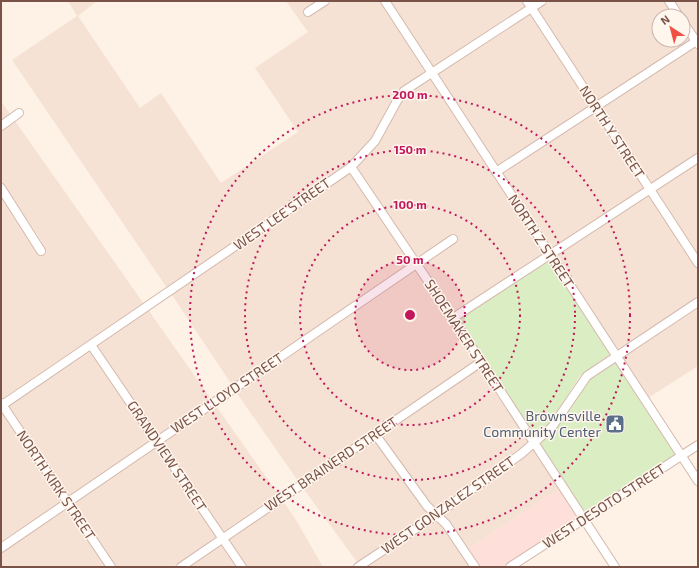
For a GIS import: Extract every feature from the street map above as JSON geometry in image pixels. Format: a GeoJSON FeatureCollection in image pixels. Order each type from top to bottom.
{"type":"FeatureCollection","features":[{"type":"Feature","properties":{"kind":"street"},"geometry":{"type":"LineString","coordinates":[[308,12],[325,1]]}},
{"type":"Feature","properties":{"kind":"street","name":"NORTH Z STREET"},"geometry":{"type":"LineString","coordinates":[[385,1],[698,481]]}},
{"type":"Feature","properties":{"kind":"street","name":"WEST LEE STREET"},"geometry":{"type":"LineString","coordinates":[[2,405],[351,167],[375,141],[404,91],[529,5],[542,1]]}},
{"type":"Feature","properties":{"kind":"street","name":"NORTH Y STREET"},"geometry":{"type":"LineString","coordinates":[[529,5],[698,263]]}},
{"type":"Feature","properties":{"kind":"street"},"geometry":{"type":"LineString","coordinates":[[496,172],[697,42],[691,33]]}},
{"type":"Feature","properties":{"kind":"street"},"geometry":{"type":"LineString","coordinates":[[1,126],[19,113]]}},
{"type":"Feature","properties":{"kind":"street"},"geometry":{"type":"LineString","coordinates":[[453,318],[698,158]]}},
{"type":"Feature","properties":{"kind":"street","name":"SHOEMAKER STREET"},"geometry":{"type":"LineString","coordinates":[[351,167],[453,318],[615,567]]}},
{"type":"Feature","properties":{"kind":"street"},"geometry":{"type":"LineString","coordinates":[[1,188],[41,251]]}},
{"type":"Feature","properties":{"kind":"street","name":"WEST LLOYD STREET"},"geometry":{"type":"LineString","coordinates":[[1,548],[453,239]]}},
{"type":"Feature","properties":{"kind":"street","name":"WEST GONZALEZ STREET"},"geometry":{"type":"LineString","coordinates":[[358,567],[435,516],[521,454],[552,427],[583,379],[598,367],[698,302]]}},
{"type":"Feature","properties":{"kind":"street","name":"GRANDVIEW STREET"},"geometry":{"type":"LineString","coordinates":[[91,345],[242,567]]}},
{"type":"Feature","properties":{"kind":"street","name":"WEST BRAINERD STREET"},"geometry":{"type":"LineString","coordinates":[[181,567],[481,362]]}},
{"type":"Feature","properties":{"kind":"street","name":"NORTH KIRK STREET"},"geometry":{"type":"LineString","coordinates":[[2,405],[111,567]]}},
{"type":"Feature","properties":{"kind":"street"},"geometry":{"type":"LineString","coordinates":[[375,434],[435,516],[446,524],[475,567]]}},
{"type":"Feature","properties":{"kind":"street","name":"WEST DESOTO STREET"},"geometry":{"type":"LineString","coordinates":[[510,567],[698,445]]}},
{"type":"Feature","properties":{"kind":"shaded area"},"geometry":{"type":"Polygon","coordinates":[[[68,1],[97,1],[78,16],[140,108],[161,93],[221,183],[298,132],[255,68],[308,32],[286,1],[317,1],[303,10],[307,17],[333,1],[381,1],[426,71],[402,88],[397,94],[372,138],[348,163],[167,288],[12,60],[77,16],[68,1]]]}},
{"type":"Feature","properties":{"kind":"shaded area"},"geometry":{"type":"Polygon","coordinates":[[[389,1],[523,1],[526,7],[432,67],[389,1]]]}},
{"type":"Feature","properties":{"kind":"shaded area"},"geometry":{"type":"Polygon","coordinates":[[[550,1],[665,1],[670,8],[651,8],[651,48],[679,48],[597,102],[537,10],[550,1]]]}},
{"type":"Feature","properties":{"kind":"shaded area"},"geometry":{"type":"Polygon","coordinates":[[[674,1],[698,1],[697,36],[691,27],[691,8],[679,8],[674,1]]]}},
{"type":"Feature","properties":{"kind":"shaded area"},"geometry":{"type":"Polygon","coordinates":[[[531,14],[590,106],[497,167],[437,74],[531,14]]]}},
{"type":"Feature","properties":{"kind":"shaded area"},"geometry":{"type":"Polygon","coordinates":[[[695,47],[698,51],[698,153],[651,184],[601,109],[695,47]]]}},
{"type":"Feature","properties":{"kind":"shaded area"},"geometry":{"type":"Polygon","coordinates":[[[431,78],[545,253],[453,313],[422,265],[458,240],[453,233],[417,258],[356,168],[379,144],[403,99],[431,78]]]}},
{"type":"Feature","properties":{"kind":"shaded area"},"geometry":{"type":"Polygon","coordinates":[[[1,101],[10,114],[1,120],[1,101]]]}},
{"type":"Feature","properties":{"kind":"shaded area"},"geometry":{"type":"Polygon","coordinates":[[[595,113],[644,188],[551,249],[502,174],[595,113]]]}},
{"type":"Feature","properties":{"kind":"shaded area"},"geometry":{"type":"Polygon","coordinates":[[[15,121],[144,304],[3,400],[1,396],[1,195],[37,247],[42,242],[1,181],[1,131],[15,121]]]}},
{"type":"Feature","properties":{"kind":"shaded area"},"geometry":{"type":"Polygon","coordinates":[[[698,163],[698,256],[655,191],[698,163]]]}},
{"type":"Feature","properties":{"kind":"shaded area"},"geometry":{"type":"Polygon","coordinates":[[[350,172],[411,262],[232,385],[172,295],[350,172]]]}},
{"type":"Feature","properties":{"kind":"shaded area"},"geometry":{"type":"Polygon","coordinates":[[[649,195],[698,269],[698,297],[616,350],[555,256],[649,195]]]}},
{"type":"Feature","properties":{"kind":"shaded area"},"geometry":{"type":"Polygon","coordinates":[[[416,270],[476,360],[298,481],[236,392],[416,270]]]}},
{"type":"Feature","properties":{"kind":"shaded area"},"geometry":{"type":"Polygon","coordinates":[[[698,307],[698,366],[648,398],[621,357],[698,307]]]}},
{"type":"Feature","properties":{"kind":"shaded area"},"geometry":{"type":"Polygon","coordinates":[[[149,311],[211,399],[157,435],[97,347],[149,311]]]}},
{"type":"Feature","properties":{"kind":"shaded area"},"geometry":{"type":"Polygon","coordinates":[[[91,351],[151,440],[68,497],[8,407],[91,351]]]}},
{"type":"Feature","properties":{"kind":"shaded area"},"geometry":{"type":"Polygon","coordinates":[[[480,367],[529,442],[436,510],[381,435],[480,367]]]}},
{"type":"Feature","properties":{"kind":"shaded area"},"geometry":{"type":"Polygon","coordinates":[[[216,406],[278,494],[223,532],[162,442],[216,406]]]}},
{"type":"Feature","properties":{"kind":"shaded area"},"geometry":{"type":"Polygon","coordinates":[[[2,411],[62,501],[1,543],[1,412],[2,411]]]}},
{"type":"Feature","properties":{"kind":"shaded area"},"geometry":{"type":"Polygon","coordinates":[[[374,439],[429,514],[357,562],[303,488],[374,439]]]}},
{"type":"Feature","properties":{"kind":"shaded area"},"geometry":{"type":"Polygon","coordinates":[[[156,447],[217,536],[173,567],[115,567],[72,504],[156,447]]]}},
{"type":"Feature","properties":{"kind":"shaded area"},"geometry":{"type":"Polygon","coordinates":[[[533,449],[559,489],[467,550],[442,516],[533,449]]]}},
{"type":"Feature","properties":{"kind":"shaded area"},"geometry":{"type":"Polygon","coordinates":[[[559,489],[578,518],[503,567],[479,567],[467,550],[559,489]]]}},
{"type":"Feature","properties":{"kind":"shaded area"},"geometry":{"type":"Polygon","coordinates":[[[283,501],[296,520],[323,567],[246,567],[228,539],[283,501]]]}},
{"type":"Feature","properties":{"kind":"shaded area"},"geometry":{"type":"Polygon","coordinates":[[[66,508],[106,567],[1,567],[1,554],[66,508]]]}},
{"type":"Feature","properties":{"kind":"shaded area"},"geometry":{"type":"Polygon","coordinates":[[[436,521],[443,527],[470,567],[366,567],[436,521]]]}},
{"type":"Feature","properties":{"kind":"shaded area"},"geometry":{"type":"Polygon","coordinates":[[[222,543],[237,567],[188,567],[222,543]]]}},
{"type":"Feature","properties":{"kind":"green space"},"geometry":{"type":"Polygon","coordinates":[[[549,260],[610,354],[580,376],[549,424],[534,437],[458,320],[549,260]]]}},
{"type":"Feature","properties":{"kind":"green space"},"geometry":{"type":"Polygon","coordinates":[[[615,361],[676,454],[584,514],[539,444],[555,430],[589,379],[615,361]]]}},
{"type":"Feature","properties":{"kind":"place","name":"Brownsville Community Center"},"geometry":{"type":"Point","coordinates":[615,424]}}]}
